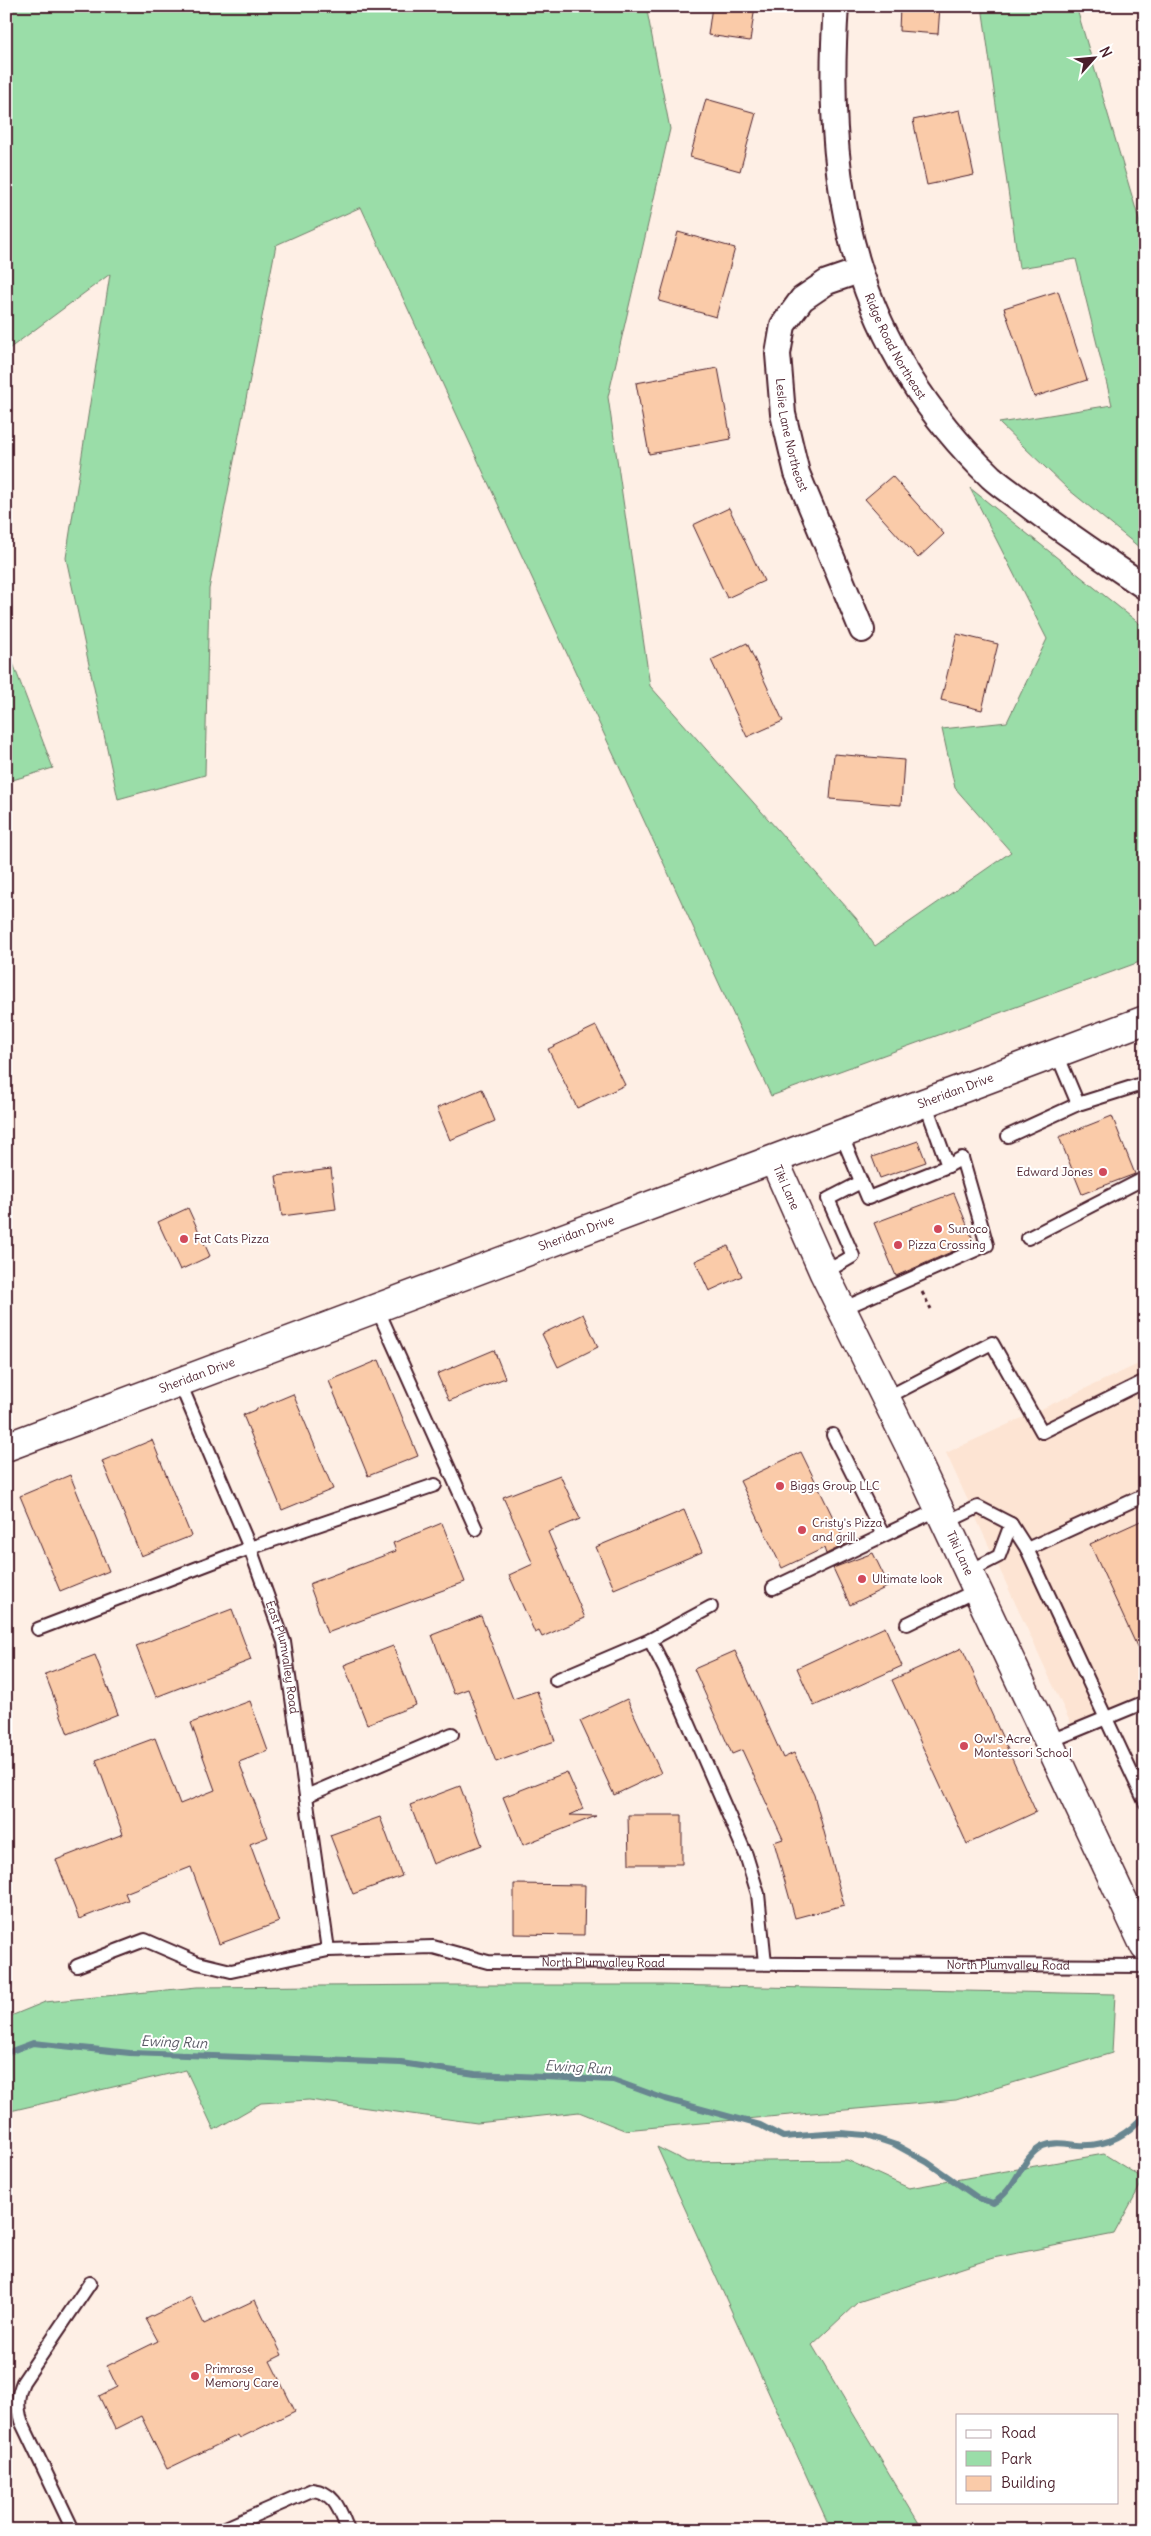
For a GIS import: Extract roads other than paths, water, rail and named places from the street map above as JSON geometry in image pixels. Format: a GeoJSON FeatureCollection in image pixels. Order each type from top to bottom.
{"type":"FeatureCollection","features":[{"type":"Feature","properties":{"kind":"street","name":"Ridge Road Northeast"},"geometry":{"type":"LineString","coordinates":[[836,6],[832,53],[838,173],[849,235],[859,271],[877,318],[894,354],[928,407],[948,432],[992,478],[1042,516],[1145,586]]}},
{"type":"Feature","properties":{"kind":"street","name":"Leslie Lane Northeast"},"geometry":{"type":"LineString","coordinates":[[859,271],[827,282],[802,299],[784,325],[778,354],[783,414],[797,473],[862,630]]}},
{"type":"Feature","properties":{"kind":"street","name":"Sheridan Drive"},"geometry":{"type":"LineString","coordinates":[[6,1447],[1145,1020]]}},
{"type":"Feature","properties":{"kind":"street","name":"Tiki Lane"},"geometry":{"type":"LineString","coordinates":[[774,1160],[824,1273],[886,1398],[1145,1947]]}},
{"type":"Feature","properties":{"kind":"lane"},"geometry":{"type":"LineString","coordinates":[[1057,1054],[1078,1104]]}},
{"type":"Feature","properties":{"kind":"lane"},"geometry":{"type":"LineString","coordinates":[[1008,1136],[1078,1104],[1145,1083]]}},
{"type":"Feature","properties":{"kind":"lane"},"geometry":{"type":"LineString","coordinates":[[925,1102],[948,1166]]}},
{"type":"Feature","properties":{"kind":"lane"},"geometry":{"type":"LineString","coordinates":[[841,1134],[868,1198],[948,1166],[962,1158],[987,1245],[842,1309]]}},
{"type":"Feature","properties":{"kind":"lane"},"geometry":{"type":"LineString","coordinates":[[1028,1238],[1145,1178]]}},
{"type":"Feature","properties":{"kind":"lane"},"geometry":{"type":"LineString","coordinates":[[824,1273],[853,1256],[828,1199],[861,1182]]}},
{"type":"Feature","properties":{"kind":"lane"},"geometry":{"type":"LineString","coordinates":[[377,1308],[476,1529]]}},
{"type":"Feature","properties":{"kind":"lane"},"geometry":{"type":"LineString","coordinates":[[886,1398],[992,1344],[1042,1432],[1145,1381]]}},
{"type":"Feature","properties":{"kind":"lane","name":"East Plumvalley Road"},"geometry":{"type":"LineString","coordinates":[[179,1381],[250,1548],[284,1642],[328,1950]]}},
{"type":"Feature","properties":{"kind":"lane"},"geometry":{"type":"LineString","coordinates":[[833,1435],[882,1535]]}},
{"type":"Feature","properties":{"kind":"lane"},"geometry":{"type":"LineString","coordinates":[[38,1629],[250,1548],[435,1485]]}},
{"type":"Feature","properties":{"kind":"lane"},"geometry":{"type":"LineString","coordinates":[[1028,1549],[1145,1495]]}},
{"type":"Feature","properties":{"kind":"lane"},"geometry":{"type":"LineString","coordinates":[[773,1588],[882,1535],[942,1516],[978,1507],[1011,1524],[1028,1549],[1145,1802]]}},
{"type":"Feature","properties":{"kind":"lane"},"geometry":{"type":"LineString","coordinates":[[907,1624],[973,1581],[999,1556],[1011,1524]]}},
{"type":"Feature","properties":{"kind":"lane"},"geometry":{"type":"LineString","coordinates":[[556,1680],[650,1640],[711,1607]]}},
{"type":"Feature","properties":{"kind":"lane"},"geometry":{"type":"LineString","coordinates":[[650,1640],[665,1669],[746,1855],[758,1894],[765,1964]]}},
{"type":"Feature","properties":{"kind":"lane"},"geometry":{"type":"LineString","coordinates":[[1048,1742],[1145,1702]]}},
{"type":"Feature","properties":{"kind":"lane"},"geometry":{"type":"LineString","coordinates":[[306,1796],[452,1734]]}},
{"type":"Feature","properties":{"kind":"lane","name":"North Plumvalley Road"},"geometry":{"type":"LineString","coordinates":[[77,1966],[145,1940],[198,1963],[231,1971],[328,1950],[434,1946],[488,1962],[1145,1966]]}},
{"type":"Feature","properties":{"kind":"lane"},"geometry":{"type":"LineString","coordinates":[[73,2530],[21,2421],[17,2407],[18,2393],[22,2382],[90,2283]]}},
{"type":"Feature","properties":{"kind":"lane"},"geometry":{"type":"LineString","coordinates":[[221,2530],[312,2490],[323,2491],[332,2498],[348,2530]]}},
{"type":"Feature","properties":{"kind":"waterway","name":"Ewing Run"},"geometry":{"type":"LineString","coordinates":[[6,2053],[33,2043],[130,2053],[401,2063],[475,2074],[613,2080],[665,2099],[760,2125],[783,2137],[840,2133],[866,2135],[896,2145],[927,2162],[978,2198],[993,2203],[1008,2190],[1029,2157],[1043,2146],[1056,2143],[1088,2145],[1107,2142],[1123,2134],[1145,2114]]}},
{"type":"Feature","properties":{"kind":"place","name":"Edward Jones"},"geometry":{"type":"Point","coordinates":[1103,1172]}},
{"type":"Feature","properties":{"kind":"place","name":"Sunoco"},"geometry":{"type":"Point","coordinates":[938,1229]}},
{"type":"Feature","properties":{"kind":"place","name":"Fat Cats Pizza"},"geometry":{"type":"Point","coordinates":[184,1239]}},
{"type":"Feature","properties":{"kind":"place","name":"Pizza Crossing"},"geometry":{"type":"Point","coordinates":[898,1245]}},
{"type":"Feature","properties":{"kind":"place","name":"Biggs Group LLC"},"geometry":{"type":"Point","coordinates":[780,1486]}},
{"type":"Feature","properties":{"kind":"place","name":"Cristy's Pizza and grill."},"geometry":{"type":"Point","coordinates":[802,1530]}},
{"type":"Feature","properties":{"kind":"place","name":"Ultimate look"},"geometry":{"type":"Point","coordinates":[862,1579]}},
{"type":"Feature","properties":{"kind":"place","name":"Owl's Acre Montessori School"},"geometry":{"type":"Point","coordinates":[964,1746]}},
{"type":"Feature","properties":{"kind":"place","name":"Primrose Memory Care"},"geometry":{"type":"Point","coordinates":[195,2376]}}]}
